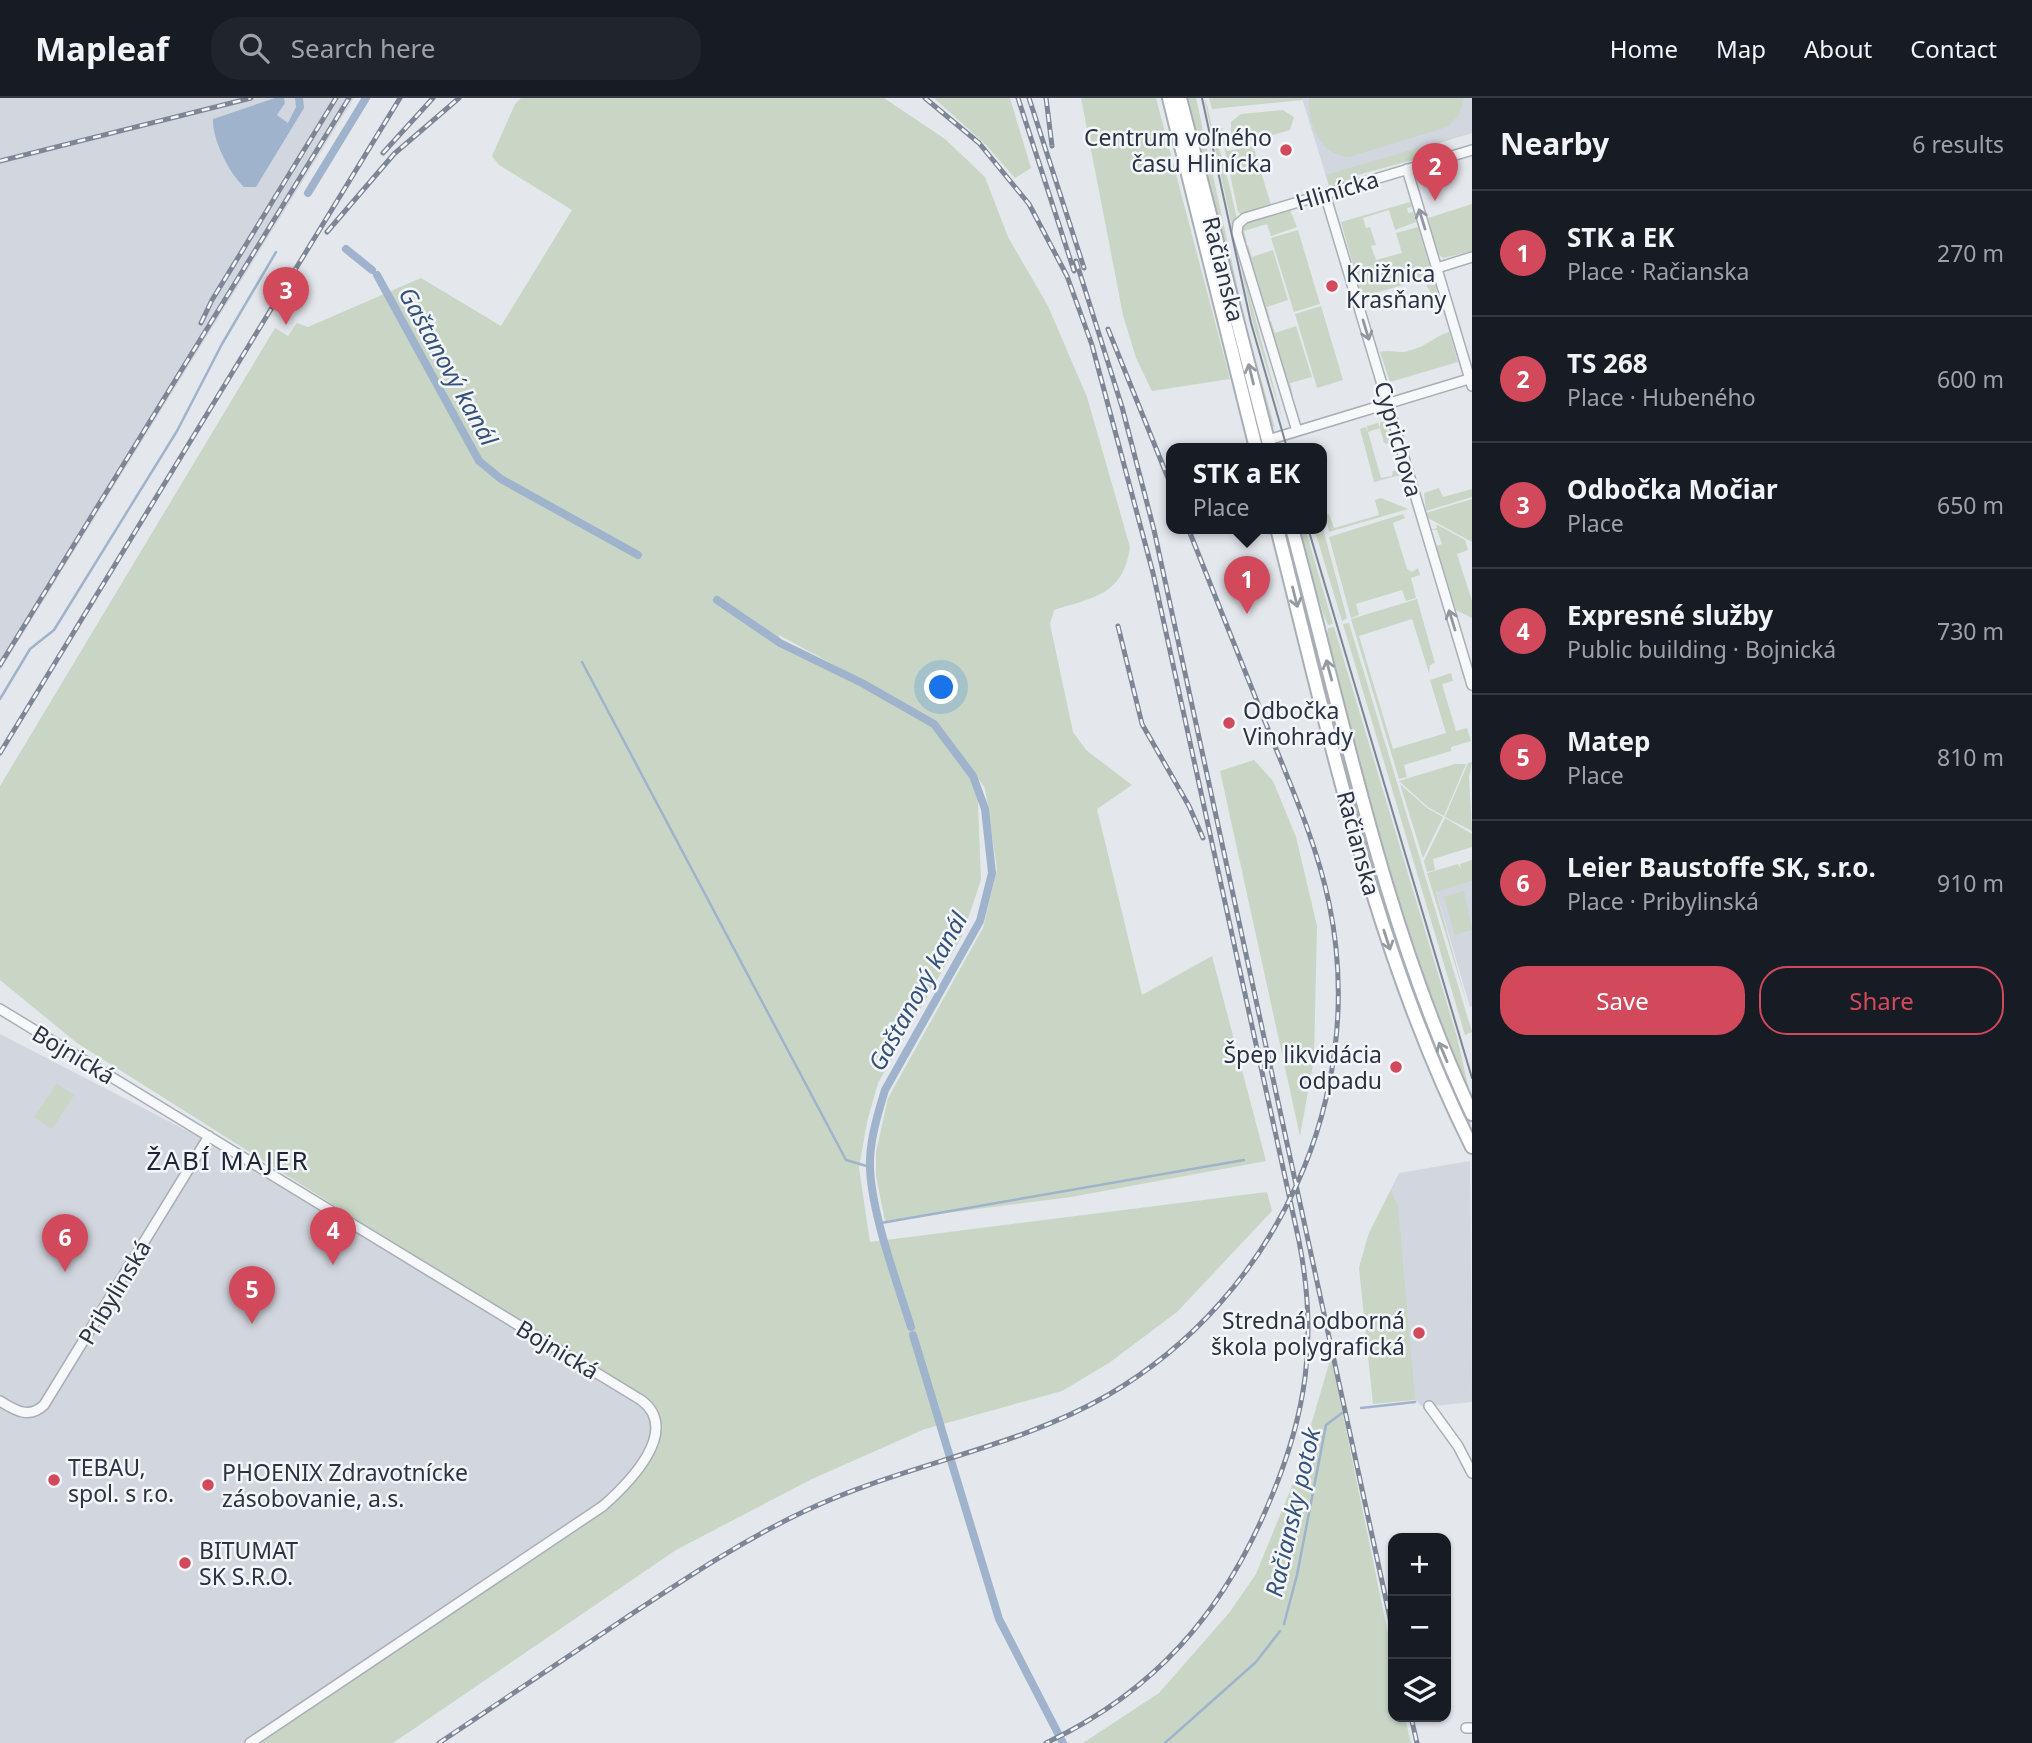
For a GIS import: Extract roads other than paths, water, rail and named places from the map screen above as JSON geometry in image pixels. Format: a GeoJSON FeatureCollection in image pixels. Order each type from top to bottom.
{"type":"FeatureCollection","features":[{"type":"Feature","properties":{"kind":"main road","name":"Račianska"},"geometry":{"type":"LineString","coordinates":[[1169,98],[1255,443]]}},
{"type":"Feature","properties":{"kind":"main road","name":"Račianska"},"geometry":{"type":"LineString","coordinates":[[1180,98],[1267,443]]}},
{"type":"Feature","properties":{"kind":"main road"},"geometry":{"type":"LineString","coordinates":[[1249,422],[1266,443]]}},
{"type":"Feature","properties":{"kind":"main road","name":"Račianska"},"geometry":{"type":"LineString","coordinates":[[1279,534],[1384,931],[1428,1053],[1472,1147]]}},
{"type":"Feature","properties":{"kind":"main road","name":"Račianska"},"geometry":{"type":"LineString","coordinates":[[1294,534],[1392,909],[1433,1026],[1472,1114]]}},
{"type":"Feature","properties":{"kind":"street","name":"Hlinícka"},"geometry":{"type":"LineString","coordinates":[[1242,219],[1472,150]]}},
{"type":"Feature","properties":{"kind":"street"},"geometry":{"type":"LineString","coordinates":[[1272,443],[1297,431],[1471,381],[1407,169]]}},
{"type":"Feature","properties":{"kind":"street","name":"Cyprichova"},"geometry":{"type":"LineString","coordinates":[[1325,194],[1472,685]]}},
{"type":"Feature","properties":{"kind":"street","name":"Račianska"},"geometry":{"type":"LineString","coordinates":[[1242,219],[1237,233],[1297,431]]}},
{"type":"Feature","properties":{"kind":"street"},"geometry":{"type":"LineString","coordinates":[[1437,268],[1472,257]]}},
{"type":"Feature","properties":{"kind":"street","name":"Bojnická"},"geometry":{"type":"LineString","coordinates":[[0,1009],[641,1399],[654,1412],[659,1424],[644,1459],[629,1481],[603,1506],[250,1743]]}},
{"type":"Feature","properties":{"kind":"street","name":"Pribylinská"},"geometry":{"type":"LineString","coordinates":[[0,1401],[26,1414],[35,1412],[44,1405],[209,1136]]}},
{"type":"Feature","properties":{"kind":"street"},"geometry":{"type":"LineString","coordinates":[[1429,1406],[1458,1446],[1472,1473]]}},
{"type":"Feature","properties":{"kind":"water"},"geometry":{"type":"Polygon","coordinates":[[[275,98],[284,98],[285,103],[277,115],[288,123],[296,107],[295,98],[303,98],[304,108],[256,187],[244,187],[222,155],[215,136],[213,119],[275,98]]]}},
{"type":"Feature","properties":{"kind":"waterway","name":"Gaštanový kanál"},"geometry":{"type":"LineString","coordinates":[[308,193],[366,98]]}},
{"type":"Feature","properties":{"kind":"waterway","name":"Gaštanový kanál"},"geometry":{"type":"LineString","coordinates":[[346,249],[372,270]]}},
{"type":"Feature","properties":{"kind":"waterway"},"geometry":{"type":"LineString","coordinates":[[0,699],[30,649],[54,630],[177,431],[222,344],[276,252]]}},
{"type":"Feature","properties":{"kind":"waterway","name":"Gaštanový kanál"},"geometry":{"type":"LineString","coordinates":[[377,275],[479,461],[501,479],[638,555]]}},
{"type":"Feature","properties":{"kind":"waterway","name":"Gaštanový kanál"},"geometry":{"type":"LineString","coordinates":[[717,600],[780,643],[862,683],[934,724],[973,776],[985,809],[992,873],[980,921],[885,1090],[872,1142],[871,1178],[878,1221],[911,1327]]}},
{"type":"Feature","properties":{"kind":"waterway"},"geometry":{"type":"LineString","coordinates":[[582,662],[846,1160],[870,1167]]}},
{"type":"Feature","properties":{"kind":"waterway"},"geometry":{"type":"LineString","coordinates":[[881,1223],[1244,1160]]}},
{"type":"Feature","properties":{"kind":"waterway","name":"Gaštanový kanál"},"geometry":{"type":"LineString","coordinates":[[913,1335],[999,1619],[1063,1743]]}},
{"type":"Feature","properties":{"kind":"waterway","name":"Račiansky potok"},"geometry":{"type":"LineString","coordinates":[[1361,1408],[1415,1402]]}},
{"type":"Feature","properties":{"kind":"waterway","name":"Račiansky potok"},"geometry":{"type":"LineString","coordinates":[[1284,1624],[1297,1575],[1326,1425],[1342,1413]]}},
{"type":"Feature","properties":{"kind":"waterway","name":"Račiansky potok"},"geometry":{"type":"LineString","coordinates":[[1165,1743],[1256,1662],[1280,1631]]}},
{"type":"Feature","properties":{"kind":"tram line"},"geometry":{"type":"LineString","coordinates":[[1202,98],[1251,323],[1286,443]]}},
{"type":"Feature","properties":{"kind":"tram line"},"geometry":{"type":"LineString","coordinates":[[1310,534],[1472,1078]]}},
{"type":"Feature","properties":{"kind":"railway"},"geometry":{"type":"LineString","coordinates":[[0,161],[251,98]]}},
{"type":"Feature","properties":{"kind":"railway"},"geometry":{"type":"LineString","coordinates":[[201,323],[212,300],[336,98]]}},
{"type":"Feature","properties":{"kind":"railway"},"geometry":{"type":"LineString","coordinates":[[0,665],[349,98]]}},
{"type":"Feature","properties":{"kind":"railway"},"geometry":{"type":"LineString","coordinates":[[0,753],[400,98]]}},
{"type":"Feature","properties":{"kind":"railway"},"geometry":{"type":"LineString","coordinates":[[383,153],[433,98]]}},
{"type":"Feature","properties":{"kind":"railway"},"geometry":{"type":"LineString","coordinates":[[327,232],[394,154],[459,98]]}},
{"type":"Feature","properties":{"kind":"railway"},"geometry":{"type":"LineString","coordinates":[[925,98],[979,143],[1029,204],[1067,276],[1092,345],[1153,573],[1299,1241],[1308,1311],[1305,1376],[1292,1439],[1268,1505],[1229,1581],[1206,1615],[1152,1674],[1085,1723],[1046,1743]]}},
{"type":"Feature","properties":{"kind":"railway"},"geometry":{"type":"LineString","coordinates":[[1018,98],[1074,271]]}},
{"type":"Feature","properties":{"kind":"railway"},"geometry":{"type":"LineString","coordinates":[[1029,98],[1084,268]]}},
{"type":"Feature","properties":{"kind":"railway"},"geometry":{"type":"LineString","coordinates":[[1046,98],[1052,146]]}},
{"type":"Feature","properties":{"kind":"railway"},"geometry":{"type":"LineString","coordinates":[[1076,261],[1122,407],[1154,530],[1388,1609]]}},
{"type":"Feature","properties":{"kind":"railway"},"geometry":{"type":"LineString","coordinates":[[1108,329],[1166,473]]}},
{"type":"Feature","properties":{"kind":"railway"},"geometry":{"type":"LineString","coordinates":[[439,1743],[671,1588],[783,1522],[844,1494],[1035,1429],[1108,1395],[1168,1354],[1219,1304],[1263,1247],[1297,1184],[1321,1117],[1335,1047],[1338,975],[1329,903],[1311,840],[1190,534]]}},
{"type":"Feature","properties":{"kind":"railway"},"geometry":{"type":"LineString","coordinates":[[1118,626],[1142,724],[1189,806],[1203,838]]}},
{"type":"Feature","properties":{"kind":"railway"},"geometry":{"type":"LineString","coordinates":[[1412,1722],[1417,1743]]}},
{"type":"Feature","properties":{"kind":"place","name":"Centrum voľného času Hlinícka"},"geometry":{"type":"Point","coordinates":[1286,150]}},
{"type":"Feature","properties":{"kind":"place","name":"TS 268"},"geometry":{"type":"Point","coordinates":[1435,201]}},
{"type":"Feature","properties":{"kind":"place","name":"Knižnica Krasňany"},"geometry":{"type":"Point","coordinates":[1332,286]}},
{"type":"Feature","properties":{"kind":"place","name":"Odbočka Močiar"},"geometry":{"type":"Point","coordinates":[286,325]}},
{"type":"Feature","properties":{"kind":"place","name":"STK a EK"},"geometry":{"type":"Point","coordinates":[1247,614]}},
{"type":"Feature","properties":{"kind":"place","name":"Odbočka Vinohrady"},"geometry":{"type":"Point","coordinates":[1229,723]}},
{"type":"Feature","properties":{"kind":"place","name":"Špep likvidácia odpadu"},"geometry":{"type":"Point","coordinates":[1396,1067]}},
{"type":"Feature","properties":{"kind":"place","name":"Expresné služby"},"geometry":{"type":"Point","coordinates":[333,1265]}},
{"type":"Feature","properties":{"kind":"place","name":"Leier Baustoffe SK, s.r.o."},"geometry":{"type":"Point","coordinates":[65,1272]}},
{"type":"Feature","properties":{"kind":"place","name":"Matep"},"geometry":{"type":"Point","coordinates":[252,1324]}},
{"type":"Feature","properties":{"kind":"place","name":"Stredná odborná škola polygrafická"},"geometry":{"type":"Point","coordinates":[1419,1333]}},
{"type":"Feature","properties":{"kind":"place","name":"TEBAU, spol. s r.o."},"geometry":{"type":"Point","coordinates":[54,1480]}},
{"type":"Feature","properties":{"kind":"place","name":"PHOENIX Zdravotnícke zásobovanie, a.s."},"geometry":{"type":"Point","coordinates":[208,1485]}},
{"type":"Feature","properties":{"kind":"place","name":"BITUMAT SK S.R.O."},"geometry":{"type":"Point","coordinates":[185,1563]}},
{"type":"Feature","properties":{"kind":"district","name":"ŽABÍ MAJER"},"geometry":{"type":"Point","coordinates":[228,1160]}}]}
